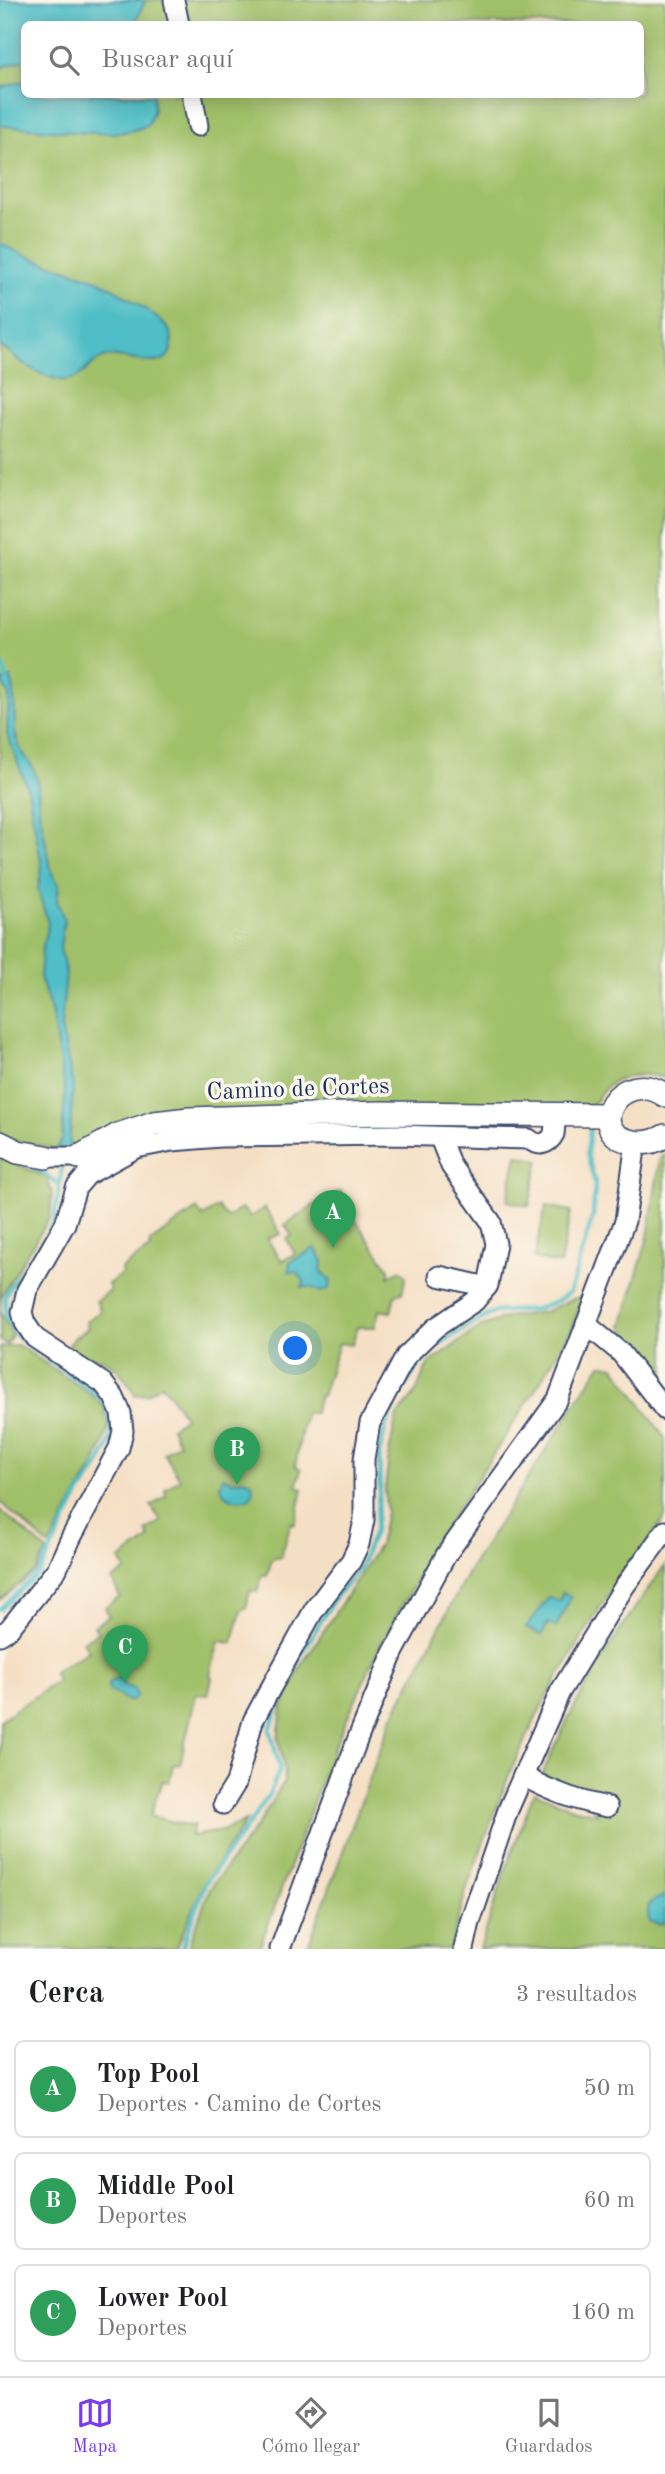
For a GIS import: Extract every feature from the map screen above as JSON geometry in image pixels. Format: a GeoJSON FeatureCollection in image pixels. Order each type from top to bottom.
{"type":"FeatureCollection","features":[{"type":"Feature","properties":{"kind":"street"},"geometry":{"type":"LineString","coordinates":[[174,0],[178,21]]}},
{"type":"Feature","properties":{"kind":"street"},"geometry":{"type":"LineString","coordinates":[[193,98],[198,126]]}},
{"type":"Feature","properties":{"kind":"street"},"geometry":{"type":"LineString","coordinates":[[665,1095],[632,1088],[619,1094],[611,1104],[608,1115],[610,1128],[620,1138],[645,1143],[665,1136]]}},
{"type":"Feature","properties":{"kind":"street","name":"Camino de Cortes"},"geometry":{"type":"LineString","coordinates":[[0,1143],[18,1152],[46,1157],[79,1157],[118,1135],[155,1123],[189,1119],[379,1113],[556,1121],[608,1115]]}},
{"type":"Feature","properties":{"kind":"street"},"geometry":{"type":"LineString","coordinates":[[0,1635],[9,1629],[57,1569],[119,1448],[123,1431],[121,1413],[114,1397],[103,1383],[35,1338],[25,1323],[22,1312],[26,1290],[65,1224],[76,1188],[87,1175],[136,1148],[172,1141],[220,1137],[397,1135],[529,1139],[543,1144],[552,1139],[556,1121]]}},
{"type":"Feature","properties":{"kind":"street"},"geometry":{"type":"LineString","coordinates":[[223,1804],[236,1783],[253,1721],[314,1610],[346,1569],[359,1544],[364,1520],[364,1459],[370,1423],[386,1390],[406,1356],[435,1328],[475,1301],[486,1287],[496,1244],[495,1233],[491,1222],[451,1166],[440,1138]]}},
{"type":"Feature","properties":{"kind":"street"},"geometry":{"type":"LineString","coordinates":[[281,1949],[358,1738],[393,1653],[446,1555],[558,1399],[625,1221],[636,1142]]}},
{"type":"Feature","properties":{"kind":"street"},"geometry":{"type":"LineString","coordinates":[[439,1276],[486,1287]]}},
{"type":"Feature","properties":{"kind":"street"},"geometry":{"type":"LineString","coordinates":[[586,1324],[621,1353],[665,1410]]}},
{"type":"Feature","properties":{"kind":"street"},"geometry":{"type":"LineString","coordinates":[[464,1949],[470,1922],[508,1810],[560,1692],[624,1587],[665,1531]]}},
{"type":"Feature","properties":{"kind":"street"},"geometry":{"type":"LineString","coordinates":[[523,1776],[549,1791],[607,1807]]}},
{"type":"Feature","properties":{"kind":"green space"},"geometry":{"type":"Polygon","coordinates":[[[0,0],[665,0],[665,1078],[644,1075],[622,1079],[609,1085],[593,1103],[584,1108],[161,1115],[69,1152],[0,1138],[0,0]]]}},
{"type":"Feature","properties":{"kind":"green space"},"geometry":{"type":"Polygon","coordinates":[[[665,1154],[665,1384],[622,1326],[648,1237],[660,1158],[665,1154]]]}},
{"type":"Feature","properties":{"kind":"green space"},"geometry":{"type":"Polygon","coordinates":[[[517,1155],[539,1160],[529,1206],[507,1201],[517,1155]]]}},
{"type":"Feature","properties":{"kind":"green space"},"geometry":{"type":"Polygon","coordinates":[[[0,1157],[47,1177],[52,1193],[50,1217],[1,1296],[0,1311],[0,1157]]]}},
{"type":"Feature","properties":{"kind":"green space"},"geometry":{"type":"Polygon","coordinates":[[[340,1191],[345,1197],[335,1203],[347,1222],[354,1218],[389,1269],[389,1276],[401,1270],[406,1276],[402,1293],[395,1295],[391,1312],[379,1310],[375,1327],[357,1327],[352,1345],[339,1343],[314,1413],[305,1413],[295,1466],[301,1469],[297,1486],[303,1489],[295,1524],[291,1523],[281,1557],[272,1559],[267,1576],[262,1575],[257,1592],[250,1591],[232,1643],[219,1641],[208,1695],[196,1694],[180,1764],[173,1765],[169,1782],[162,1781],[150,1816],[194,1825],[190,1836],[222,1831],[246,1821],[204,1884],[176,1949],[0,1949],[0,1720],[58,1681],[53,1672],[89,1651],[83,1642],[98,1632],[94,1626],[109,1616],[105,1607],[120,1597],[112,1580],[126,1570],[120,1560],[150,1538],[146,1531],[161,1521],[151,1506],[166,1496],[165,1489],[180,1479],[164,1453],[179,1443],[171,1428],[185,1417],[162,1384],[147,1394],[135,1395],[123,1376],[108,1363],[95,1357],[83,1364],[64,1353],[74,1338],[88,1328],[86,1321],[101,1311],[96,1301],[110,1291],[108,1284],[122,1274],[121,1269],[151,1248],[149,1243],[197,1209],[203,1217],[218,1207],[227,1218],[242,1208],[250,1217],[265,1208],[281,1234],[267,1239],[282,1261],[295,1254],[287,1239],[292,1236],[285,1225],[326,1197],[328,1199],[340,1191]]]}},
{"type":"Feature","properties":{"kind":"green space"},"geometry":{"type":"Polygon","coordinates":[[[546,1206],[571,1211],[560,1264],[534,1259],[546,1206]]]}},
{"type":"Feature","properties":{"kind":"green space"},"geometry":{"type":"Polygon","coordinates":[[[575,1298],[582,1299],[571,1331],[427,1556],[381,1643],[334,1747],[259,1949],[188,1949],[209,1890],[259,1823],[284,1782],[285,1770],[278,1738],[282,1709],[301,1666],[379,1545],[386,1512],[385,1488],[390,1448],[397,1416],[415,1394],[428,1364],[480,1327],[508,1317],[544,1312],[575,1298]]]}},
{"type":"Feature","properties":{"kind":"green space"},"geometry":{"type":"Polygon","coordinates":[[[0,1311],[12,1335],[7,1344],[0,1341],[0,1311]]]}},
{"type":"Feature","properties":{"kind":"green space"},"geometry":{"type":"Polygon","coordinates":[[[18,1345],[92,1395],[104,1407],[109,1424],[95,1463],[49,1546],[0,1502],[0,1347],[18,1345]]]}},
{"type":"Feature","properties":{"kind":"green space"},"geometry":{"type":"Polygon","coordinates":[[[601,1364],[614,1366],[665,1438],[665,1518],[602,1604],[543,1703],[510,1772],[467,1887],[450,1949],[307,1949],[391,1720],[472,1565],[601,1364]]]}},
{"type":"Feature","properties":{"kind":"green space"},"geometry":{"type":"Polygon","coordinates":[[[0,1510],[47,1551],[36,1571],[0,1600],[0,1510]]]}},
{"type":"Feature","properties":{"kind":"green space"},"geometry":{"type":"Polygon","coordinates":[[[665,1565],[665,1949],[480,1949],[534,1792],[572,1808],[598,1814],[577,1793],[541,1777],[567,1721],[597,1667],[665,1565]]]}},
{"type":"Feature","properties":{"kind":"water"},"geometry":{"type":"Polygon","coordinates":[[[0,0],[145,0],[134,21],[21,21],[21,61],[0,68],[0,0]]]}},
{"type":"Feature","properties":{"kind":"water"},"geometry":{"type":"Polygon","coordinates":[[[21,82],[21,98],[153,98],[154,110],[148,124],[136,130],[120,132],[77,132],[0,126],[0,88],[21,82]]]}},
{"type":"Feature","properties":{"kind":"water"},"geometry":{"type":"Polygon","coordinates":[[[0,243],[35,259],[95,279],[132,300],[152,314],[171,333],[170,353],[156,362],[106,357],[68,380],[48,377],[27,366],[0,347],[0,243]]]}},
{"type":"Feature","properties":{"kind":"water"},"geometry":{"type":"Polygon","coordinates":[[[11,678],[15,733],[20,749],[32,766],[38,782],[39,810],[52,873],[59,885],[57,901],[64,919],[60,948],[66,974],[61,1027],[73,1085],[69,1152],[55,1152],[62,1140],[65,1091],[51,1011],[40,977],[48,923],[38,890],[42,866],[28,790],[7,734],[9,694],[1,681],[11,678]]]}},
{"type":"Feature","properties":{"kind":"water"},"geometry":{"type":"Polygon","coordinates":[[[315,1248],[323,1261],[321,1270],[331,1281],[329,1289],[320,1292],[311,1287],[302,1287],[304,1281],[297,1272],[289,1272],[290,1262],[315,1248]]]}},
{"type":"Feature","properties":{"kind":"water"},"geometry":{"type":"Polygon","coordinates":[[[223,1477],[233,1481],[243,1479],[252,1482],[253,1492],[250,1498],[228,1497],[220,1485],[223,1477]]]}},
{"type":"Feature","properties":{"kind":"water"},"geometry":{"type":"Polygon","coordinates":[[[563,1592],[571,1597],[556,1627],[548,1623],[542,1635],[526,1628],[549,1597],[559,1601],[563,1592]]]}},
{"type":"Feature","properties":{"kind":"water"},"geometry":{"type":"Polygon","coordinates":[[[118,1678],[123,1685],[134,1689],[137,1695],[133,1701],[124,1700],[119,1694],[109,1691],[108,1683],[118,1678]]]}},
{"type":"Feature","properties":{"kind":"water"},"geometry":{"type":"Polygon","coordinates":[[[665,1895],[665,1921],[660,1925],[649,1921],[650,1904],[665,1895]]]}},
{"type":"Feature","properties":{"kind":"waterway"},"geometry":{"type":"LineString","coordinates":[[0,658],[9,684]]}},
{"type":"Feature","properties":{"kind":"waterway"},"geometry":{"type":"LineString","coordinates":[[182,1949],[205,1884],[255,1816],[270,1793],[280,1769],[270,1729],[291,1672],[332,1602],[360,1567],[375,1529],[380,1487],[379,1454],[386,1425],[399,1395],[428,1352],[457,1333],[494,1312],[536,1309],[557,1301],[570,1292],[593,1216],[595,1183],[587,1154],[590,1129]]}},
{"type":"Feature","properties":{"kind":"waterway"},"geometry":{"type":"LineString","coordinates":[[0,1609],[39,1573],[79,1495],[110,1444],[112,1422],[108,1408],[99,1396],[18,1337],[6,1317],[5,1297],[9,1289],[54,1222],[63,1161]]}},
{"type":"Feature","properties":{"kind":"waterway"},"geometry":{"type":"LineString","coordinates":[[33,1166],[60,1185]]}},
{"type":"Feature","properties":{"kind":"place","name":"Top Pool"},"geometry":{"type":"Point","coordinates":[333,1248]}},
{"type":"Feature","properties":{"kind":"place","name":"Middle Pool"},"geometry":{"type":"Point","coordinates":[237,1485]}},
{"type":"Feature","properties":{"kind":"place","name":"Lower Pool"},"geometry":{"type":"Point","coordinates":[125,1683]}}]}
